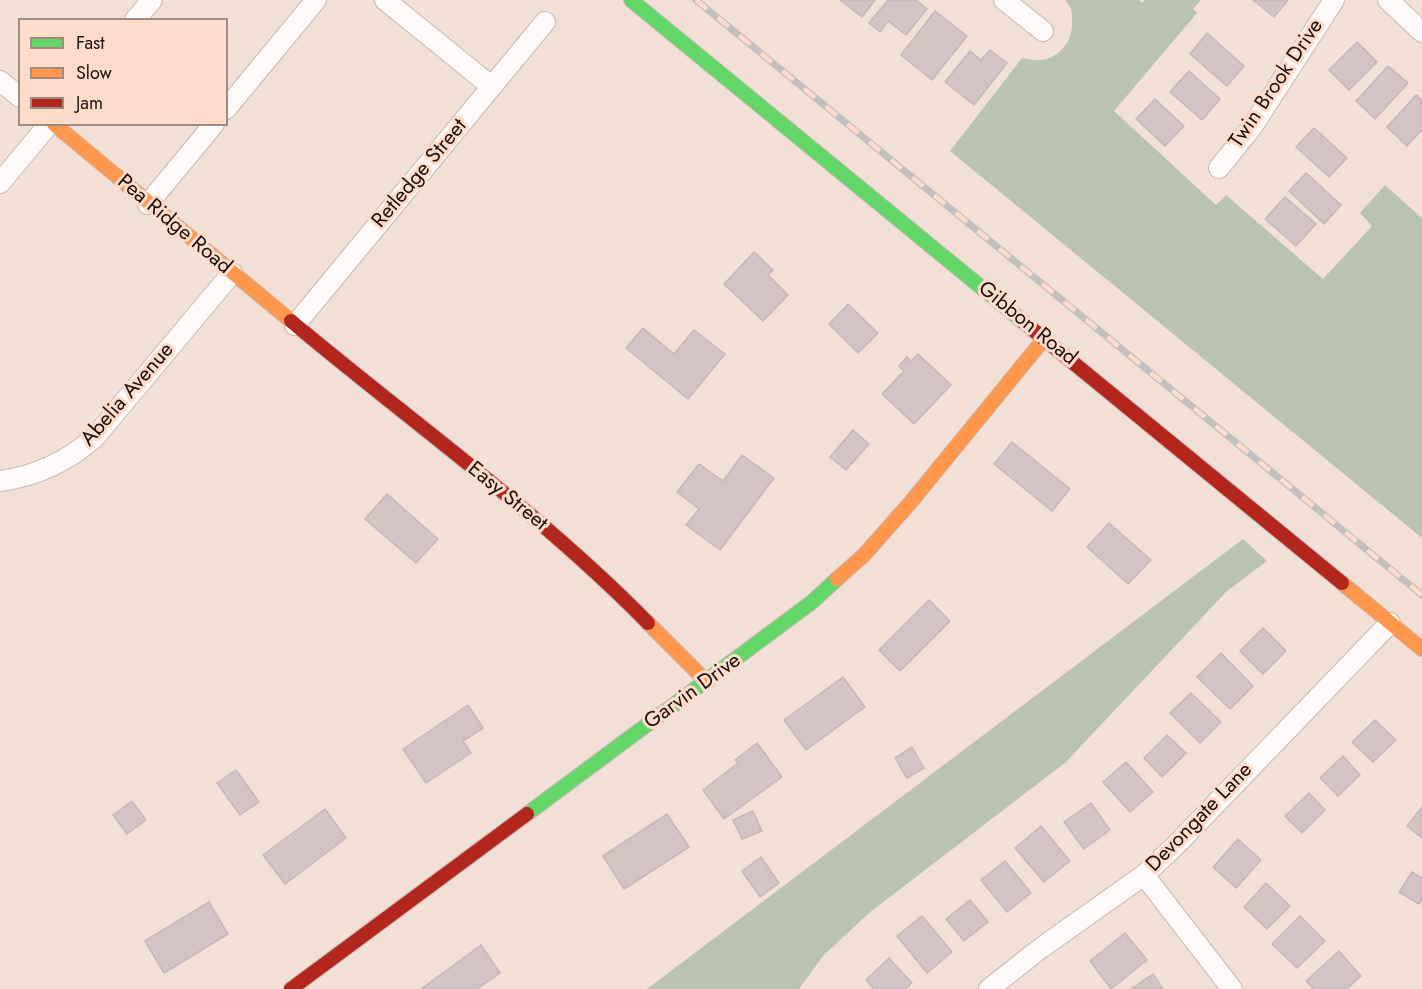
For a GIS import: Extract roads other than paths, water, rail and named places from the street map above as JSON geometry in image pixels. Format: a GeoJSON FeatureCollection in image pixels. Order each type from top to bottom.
{"type":"FeatureCollection","features":[{"type":"Feature","properties":{"kind":"street"},"geometry":{"type":"LineString","coordinates":[[137,18],[152,0]]}},
{"type":"Feature","properties":{"kind":"street"},"geometry":{"type":"LineString","coordinates":[[228,107],[316,0]]}},
{"type":"Feature","properties":{"kind":"street"},"geometry":{"type":"LineString","coordinates":[[385,0],[491,87]]}},
{"type":"Feature","properties":{"kind":"street","name":"Gibbon Road"},"geometry":{"type":"LineString","coordinates":[[631,0],[1422,649]]}},
{"type":"Feature","properties":{"kind":"street"},"geometry":{"type":"LineString","coordinates":[[1004,0],[1043,31]]}},
{"type":"Feature","properties":{"kind":"street","name":"Twin Brook Drive"},"geometry":{"type":"LineString","coordinates":[[1219,168],[1252,127],[1334,0]]}},
{"type":"Feature","properties":{"kind":"street"},"geometry":{"type":"LineString","coordinates":[[1388,0],[1422,32]]}},
{"type":"Feature","properties":{"kind":"street","name":"Retledge Street"},"geometry":{"type":"LineString","coordinates":[[295,325],[544,22]]}},
{"type":"Feature","properties":{"kind":"street"},"geometry":{"type":"LineString","coordinates":[[0,81],[18,95]]}},
{"type":"Feature","properties":{"kind":"street"},"geometry":{"type":"LineString","coordinates":[[0,183],[47,126]]}},
{"type":"Feature","properties":{"kind":"street","name":"Pea Ridge Road"},"geometry":{"type":"LineString","coordinates":[[56,126],[295,325]]}},
{"type":"Feature","properties":{"kind":"street"},"geometry":{"type":"LineString","coordinates":[[148,204],[212,126]]}},
{"type":"Feature","properties":{"kind":"street","name":"Abelia Avenue"},"geometry":{"type":"LineString","coordinates":[[0,481],[35,474],[51,467],[67,459],[95,437],[232,273]]}},
{"type":"Feature","properties":{"kind":"street","name":"Easy Street"},"geometry":{"type":"LineString","coordinates":[[295,325],[606,580],[707,682]]}},
{"type":"Feature","properties":{"kind":"street","name":"Garvin Drive"},"geometry":{"type":"LineString","coordinates":[[291,989],[794,617],[864,555],[910,503],[1044,339]]}},
{"type":"Feature","properties":{"kind":"street","name":"Devongate Lane"},"geometry":{"type":"LineString","coordinates":[[988,989],[1041,948],[1144,875],[1177,844],[1390,623]]}},
{"type":"Feature","properties":{"kind":"street"},"geometry":{"type":"LineString","coordinates":[[1144,875],[1232,989]]}},
{"type":"Feature","properties":{"kind":"railway"},"geometry":{"type":"LineString","coordinates":[[696,0],[1422,595]]}}]}
